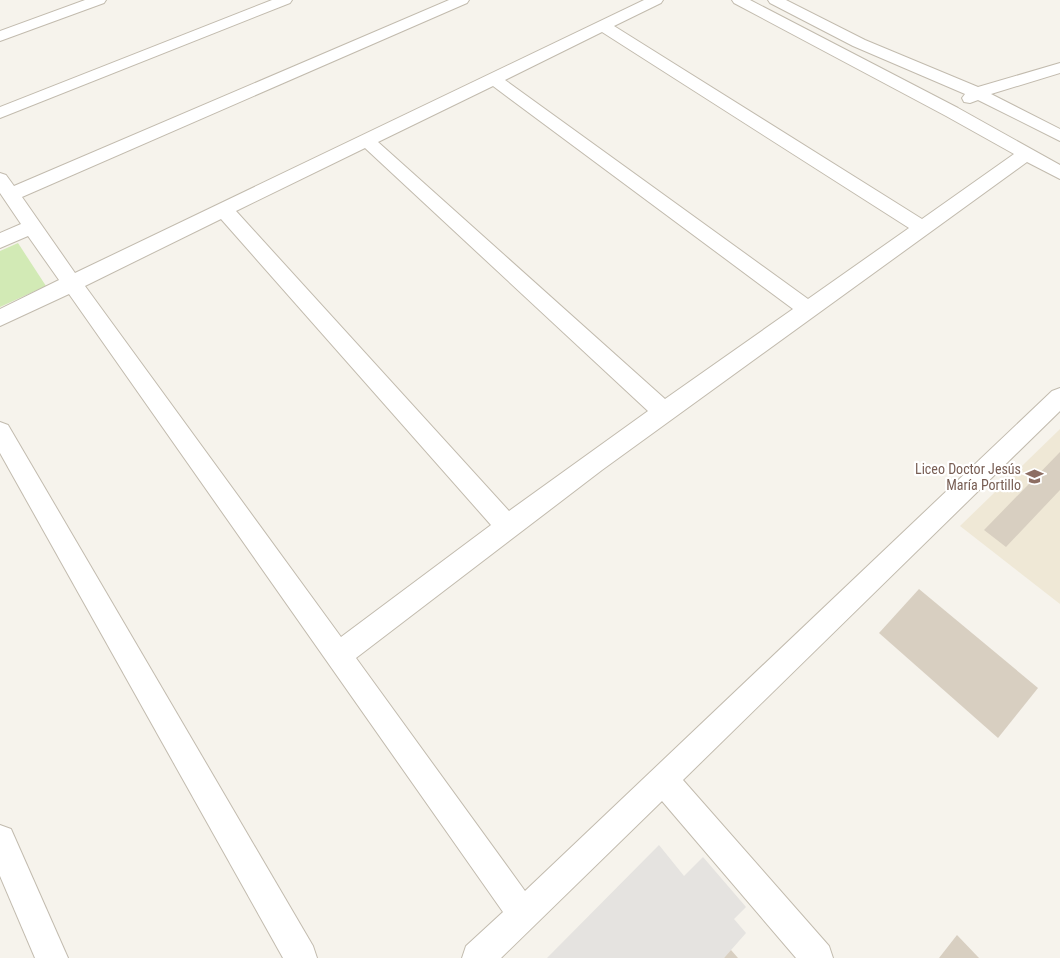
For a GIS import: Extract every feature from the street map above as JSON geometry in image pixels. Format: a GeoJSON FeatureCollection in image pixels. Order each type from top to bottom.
{"type":"FeatureCollection","features":[{"type":"Feature","properties":{"kind":"street"},"geometry":{"type":"LineString","coordinates":[[0,36],[99,0]]}},
{"type":"Feature","properties":{"kind":"street"},"geometry":{"type":"LineString","coordinates":[[0,113],[285,0]]}},
{"type":"Feature","properties":{"kind":"street"},"geometry":{"type":"LineString","coordinates":[[462,0],[5,187],[523,914]]}},
{"type":"Feature","properties":{"kind":"street"},"geometry":{"type":"LineString","coordinates":[[0,318],[656,0]]}},
{"type":"Feature","properties":{"kind":"street"},"geometry":{"type":"LineString","coordinates":[[739,0],[952,112],[1025,155],[1060,173]]}},
{"type":"Feature","properties":{"kind":"street"},"geometry":{"type":"LineString","coordinates":[[775,0],[859,43],[976,93],[1060,136]]}},
{"type":"Feature","properties":{"kind":"street"},"geometry":{"type":"LineString","coordinates":[[604,26],[923,228]]}},
{"type":"Feature","properties":{"kind":"street"},"geometry":{"type":"LineString","coordinates":[[952,112],[976,93],[1060,68]]}},
{"type":"Feature","properties":{"kind":"street"},"geometry":{"type":"LineString","coordinates":[[494,79],[807,310]]}},
{"type":"Feature","properties":{"kind":"street"},"geometry":{"type":"LineString","coordinates":[[367,141],[664,412]]}},
{"type":"Feature","properties":{"kind":"street"},"geometry":{"type":"LineString","coordinates":[[340,655],[508,527],[664,412],[1025,155]]}},
{"type":"Feature","properties":{"kind":"street"},"geometry":{"type":"LineString","coordinates":[[224,210],[508,527]]}},
{"type":"Feature","properties":{"kind":"street"},"geometry":{"type":"LineString","coordinates":[[0,241],[32,227]]}},
{"type":"Feature","properties":{"kind":"street"},"geometry":{"type":"LineString","coordinates":[[478,958],[1060,397]]}},
{"type":"Feature","properties":{"kind":"street"},"geometry":{"type":"LineString","coordinates":[[0,432],[301,958]]}},
{"type":"Feature","properties":{"kind":"street"},"geometry":{"type":"LineString","coordinates":[[664,780],[817,958]]}},
{"type":"Feature","properties":{"kind":"street"},"geometry":{"type":"LineString","coordinates":[[0,840],[52,958]]}},
{"type":"Feature","properties":{"kind":"shaded area","name":"Liceo Doctor Jesús María Portillo"},"geometry":{"type":"Polygon","coordinates":[[[1060,429],[1060,604],[960,526],[1060,429]]]}},
{"type":"Feature","properties":{"kind":"shaded area"},"geometry":{"type":"Polygon","coordinates":[[[659,845],[684,876],[703,857],[746,907],[734,919],[746,933],[724,958],[547,958],[659,845]]]}},
{"type":"Feature","properties":{"kind":"green space"},"geometry":{"type":"Polygon","coordinates":[[[18,243],[46,286],[0,307],[0,251],[18,243]]]}},
{"type":"Feature","properties":{"kind":"building"},"geometry":{"type":"Polygon","coordinates":[[[1060,452],[1060,490],[1006,547],[984,530],[1060,452]]]}},
{"type":"Feature","properties":{"kind":"building"},"geometry":{"type":"Polygon","coordinates":[[[919,589],[1038,688],[998,738],[879,633],[919,589]]]}},
{"type":"Feature","properties":{"kind":"building"},"geometry":{"type":"Polygon","coordinates":[[[957,935],[979,958],[939,958],[957,935]]]}},
{"type":"Feature","properties":{"kind":"building"},"geometry":{"type":"Polygon","coordinates":[[[731,950],[738,958],[724,958],[731,950]]]}},
{"type":"Feature","properties":{"kind":"place","name":"Liceo Doctor Jesús María Portillo"},"geometry":{"type":"Point","coordinates":[1035,477]}}]}
